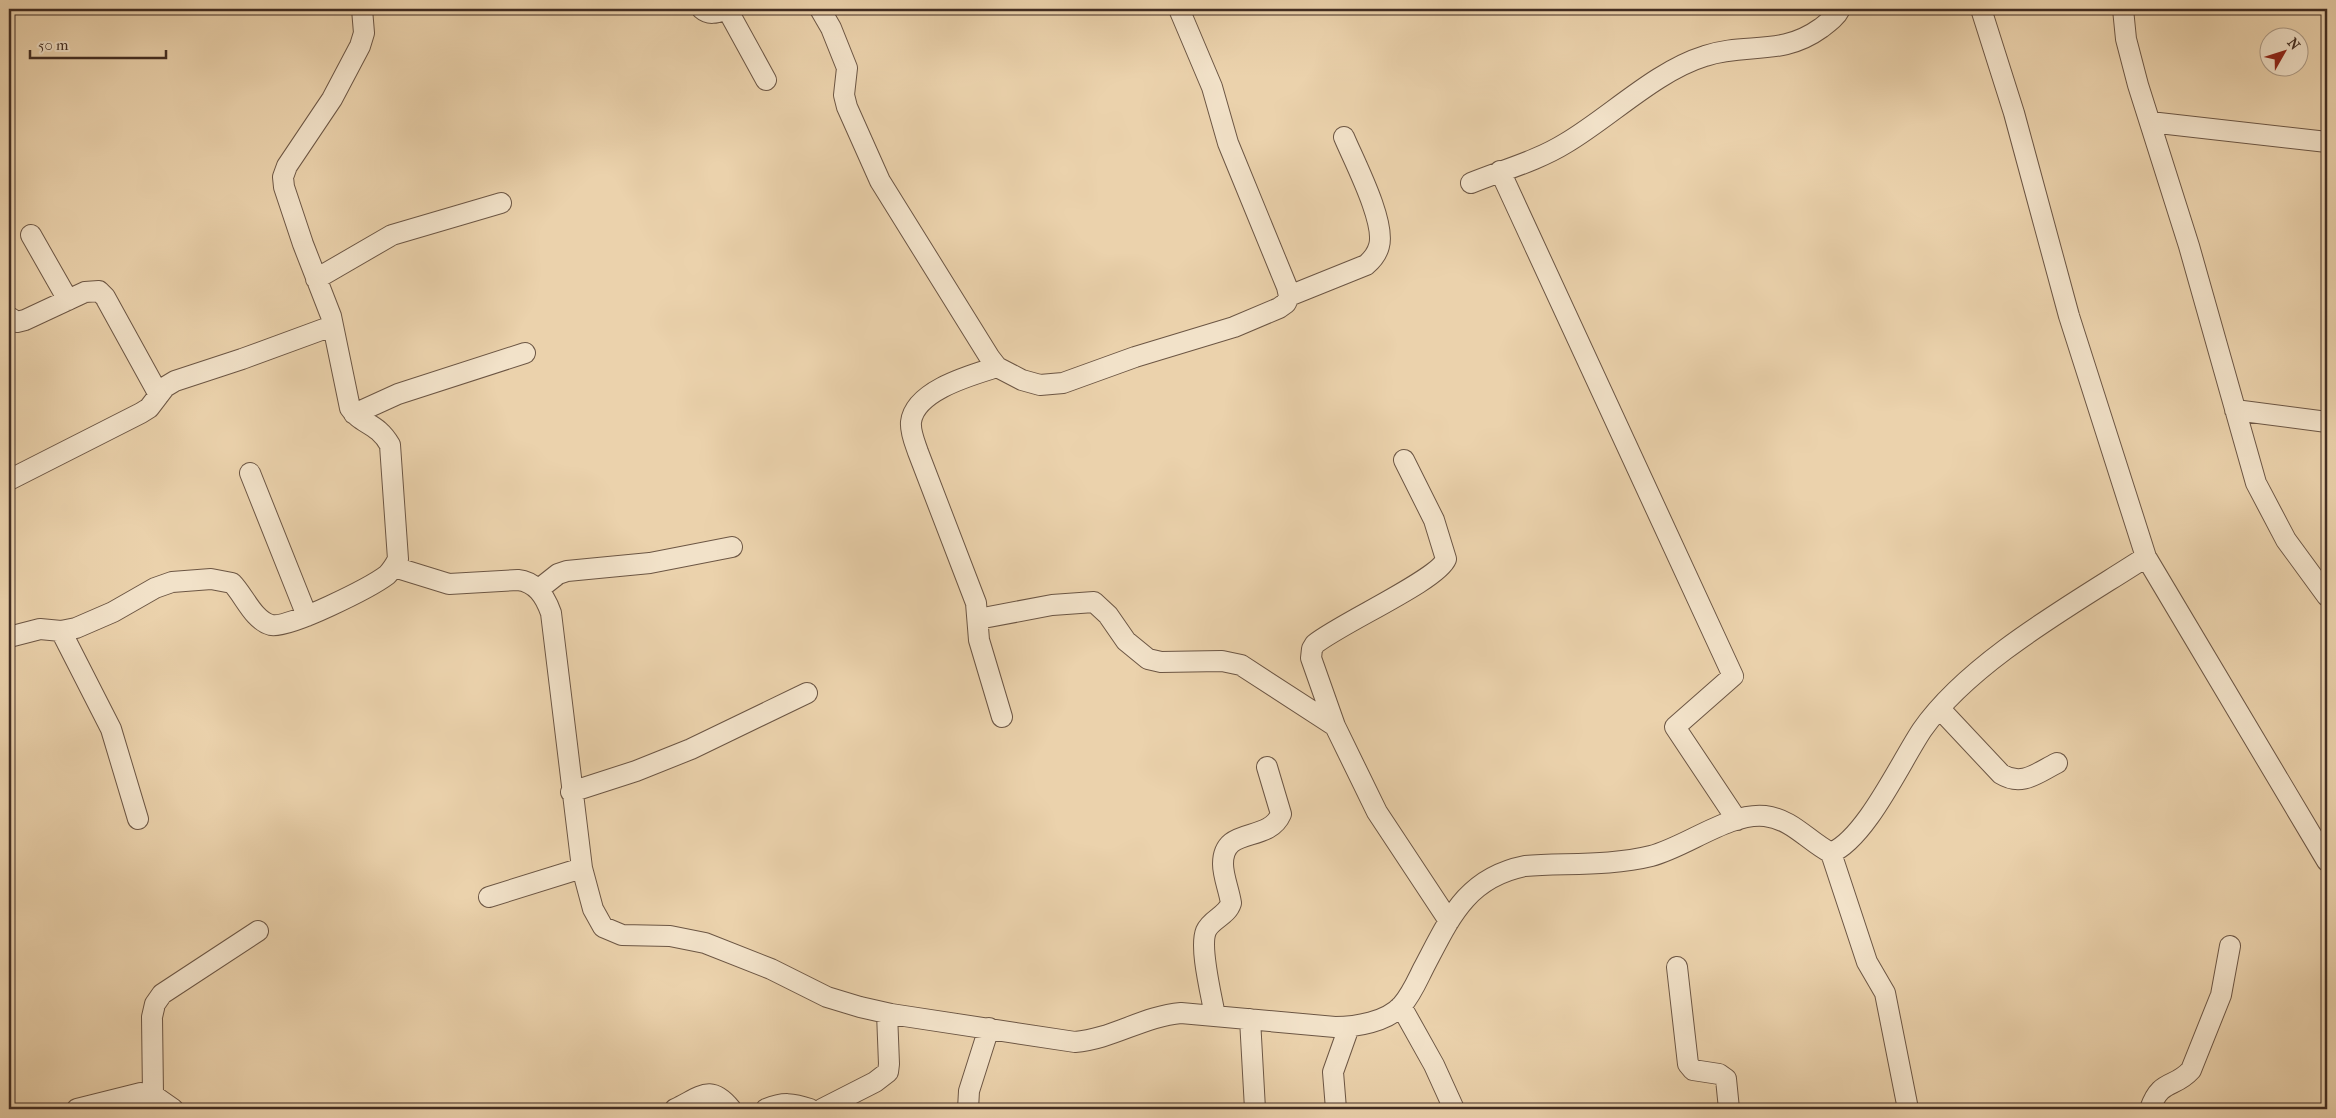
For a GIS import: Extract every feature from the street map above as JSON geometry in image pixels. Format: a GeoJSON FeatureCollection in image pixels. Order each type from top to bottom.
{"type":"FeatureCollection","features":[{"type":"Feature","properties":{"kind":"street"},"geometry":{"type":"LineString","coordinates":[[9,637],[40,630],[61,631],[76,628],[113,612],[155,588],[172,582],[211,579],[232,583],[260,619],[271,625],[283,624],[307,616],[340,601],[387,575],[394,567],[398,559],[390,445],[384,433],[354,414],[344,385],[327,305],[284,187],[283,177],[287,166],[332,99],[360,46],[364,33],[362,9]]}},
{"type":"Feature","properties":{"kind":"street"},"geometry":{"type":"LineString","coordinates":[[702,9],[707,13],[727,9],[766,80]]}},
{"type":"Feature","properties":{"kind":"street"},"geometry":{"type":"LineString","coordinates":[[823,10],[847,68],[844,95],[847,107],[880,181],[997,367],[1022,380],[1040,385],[1063,383],[1135,357],[1234,327],[1279,308],[1286,303],[1289,296],[1279,264],[1228,143],[1212,87],[1179,9]]}},
{"type":"Feature","properties":{"kind":"street"},"geometry":{"type":"LineString","coordinates":[[1471,183],[1528,162],[1567,143],[1679,67],[1704,56],[1722,51],[1774,48],[1792,43],[1816,32],[1830,21],[1840,9]]}},
{"type":"Feature","properties":{"kind":"street"},"geometry":{"type":"LineString","coordinates":[[1981,9],[2014,113],[2069,316],[2146,558],[2327,861]]}},
{"type":"Feature","properties":{"kind":"street"},"geometry":{"type":"LineString","coordinates":[[2123,9],[2126,39],[2189,246],[2256,483],[2286,540],[2327,596]]}},
{"type":"Feature","properties":{"kind":"street"},"geometry":{"type":"LineString","coordinates":[[2150,122],[2327,142]]}},
{"type":"Feature","properties":{"kind":"street"},"geometry":{"type":"LineString","coordinates":[[1289,296],[1366,265],[1374,257],[1380,246],[1380,229],[1372,203],[1344,137]]}},
{"type":"Feature","properties":{"kind":"street"},"geometry":{"type":"LineString","coordinates":[[1500,171],[1733,676],[1675,728],[1737,820]]}},
{"type":"Feature","properties":{"kind":"street"},"geometry":{"type":"LineString","coordinates":[[316,279],[392,236],[501,203]]}},
{"type":"Feature","properties":{"kind":"street"},"geometry":{"type":"LineString","coordinates":[[31,235],[68,300]]}},
{"type":"Feature","properties":{"kind":"street"},"geometry":{"type":"LineString","coordinates":[[9,317],[17,322],[24,320],[93,290],[99,291],[105,297],[159,395]]}},
{"type":"Feature","properties":{"kind":"street"},"geometry":{"type":"LineString","coordinates":[[9,480],[141,413],[149,408],[159,395],[176,381],[332,326]]}},
{"type":"Feature","properties":{"kind":"street"},"geometry":{"type":"LineString","coordinates":[[354,414],[398,394],[525,353]]}},
{"type":"Feature","properties":{"kind":"street"},"geometry":{"type":"LineString","coordinates":[[997,367],[944,386],[918,406],[911,422],[912,434],[976,603],[979,640],[1002,716]]}},
{"type":"Feature","properties":{"kind":"street"},"geometry":{"type":"LineString","coordinates":[[2235,410],[2327,422]]}},
{"type":"Feature","properties":{"kind":"street"},"geometry":{"type":"LineString","coordinates":[[1404,460],[1434,520],[1444,546],[1446,559],[1443,567],[1433,575],[1371,609],[1315,644],[1312,649],[1311,658],[1335,726],[1377,812],[1449,920]]}},
{"type":"Feature","properties":{"kind":"street"},"geometry":{"type":"LineString","coordinates":[[250,473],[307,616]]}},
{"type":"Feature","properties":{"kind":"street"},"geometry":{"type":"LineString","coordinates":[[539,590],[558,574],[567,571],[650,563],[732,547]]}},
{"type":"Feature","properties":{"kind":"street"},"geometry":{"type":"LineString","coordinates":[[1831,853],[1845,845],[1864,824],[1923,729],[1957,690],[2037,628],[2146,558]]}},
{"type":"Feature","properties":{"kind":"street"},"geometry":{"type":"LineString","coordinates":[[394,567],[448,584],[528,581],[546,599],[551,613],[571,792],[582,868],[597,920],[614,933],[690,938],[771,969],[828,996],[887,1013],[1075,1042],[1107,1036],[1169,1014],[1349,1027],[1388,1016],[1401,1006],[1449,920],[1472,890],[1486,879],[1507,870],[1525,866],[1649,856],[1669,851],[1737,820],[1765,816],[1782,820],[1831,853],[1864,955],[1885,993],[1908,1109]]}},
{"type":"Feature","properties":{"kind":"street"},"geometry":{"type":"LineString","coordinates":[[978,619],[1058,604],[1094,602],[1108,615],[1126,641],[1148,658],[1161,662],[1222,661],[1241,665],[1335,726]]}},
{"type":"Feature","properties":{"kind":"street"},"geometry":{"type":"LineString","coordinates":[[61,631],[111,729],[138,818]]}},
{"type":"Feature","properties":{"kind":"street"},"geometry":{"type":"LineString","coordinates":[[571,792],[636,771],[691,749],[807,693]]}},
{"type":"Feature","properties":{"kind":"street"},"geometry":{"type":"LineString","coordinates":[[1940,709],[2001,774],[2011,780],[2023,780],[2057,763]]}},
{"type":"Feature","properties":{"kind":"street"},"geometry":{"type":"LineString","coordinates":[[1216,1016],[1204,939],[1209,926],[1229,908],[1231,903],[1223,864],[1228,844],[1234,840],[1268,830],[1275,825],[1281,814],[1268,767]]}},
{"type":"Feature","properties":{"kind":"street"},"geometry":{"type":"LineString","coordinates":[[489,897],[582,868]]}},
{"type":"Feature","properties":{"kind":"street"},"geometry":{"type":"LineString","coordinates":[[154,1095],[152,1017],[154,1004],[162,994],[258,931]]}},
{"type":"Feature","properties":{"kind":"street"},"geometry":{"type":"LineString","coordinates":[[2150,1109],[2155,1094],[2181,1079],[2191,1070],[2221,995],[2230,946]]}},
{"type":"Feature","properties":{"kind":"street"},"geometry":{"type":"LineString","coordinates":[[1677,967],[1688,1064],[1693,1070],[1719,1074],[1726,1079],[1730,1109]]}},
{"type":"Feature","properties":{"kind":"street"},"geometry":{"type":"LineString","coordinates":[[1401,1006],[1434,1065],[1454,1109]]}},
{"type":"Feature","properties":{"kind":"street"},"geometry":{"type":"LineString","coordinates":[[822,1109],[874,1082],[888,1072],[890,1064],[887,1013]]}},
{"type":"Feature","properties":{"kind":"street"},"geometry":{"type":"LineString","coordinates":[[1250,1019],[1255,1109]]}},
{"type":"Feature","properties":{"kind":"street"},"geometry":{"type":"LineString","coordinates":[[1336,1109],[1333,1072],[1349,1027]]}},
{"type":"Feature","properties":{"kind":"street"},"geometry":{"type":"LineString","coordinates":[[968,1109],[969,1091],[988,1028]]}},
{"type":"Feature","properties":{"kind":"street"},"geometry":{"type":"LineString","coordinates":[[77,1109],[141,1093],[154,1095],[173,1109]]}},
{"type":"Feature","properties":{"kind":"street"},"geometry":{"type":"LineString","coordinates":[[675,1109],[711,1094],[718,1095],[731,1109]]}},
{"type":"Feature","properties":{"kind":"street"},"geometry":{"type":"LineString","coordinates":[[766,1109],[792,1103],[810,1109]]}}]}
